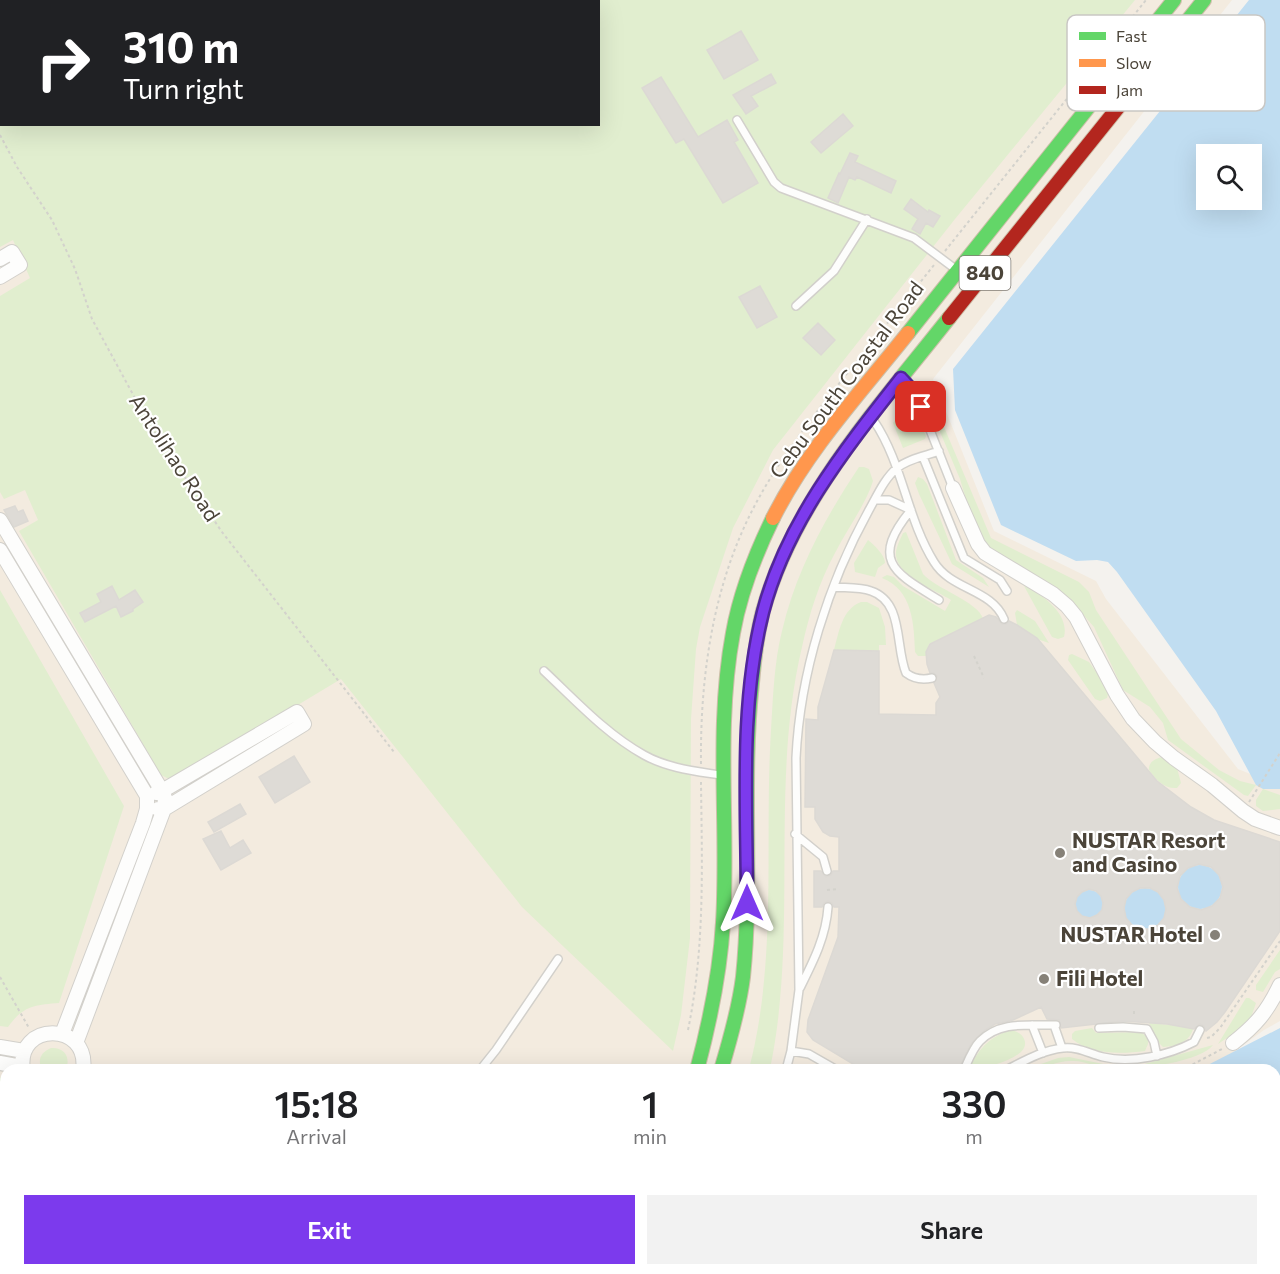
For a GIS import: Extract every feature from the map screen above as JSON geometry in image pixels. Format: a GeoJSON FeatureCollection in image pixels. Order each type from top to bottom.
{"type":"FeatureCollection","features":[{"type":"Feature","properties":{"kind":"highway","name":"Cebu South Coastal Road"},"geometry":{"type":"LineString","coordinates":[[1192,15],[1204,0]]}},
{"type":"Feature","properties":{"kind":"highway","name":"Cebu South Coastal Road"},"geometry":{"type":"LineString","coordinates":[[1161,15],[1172,1]]}},
{"type":"Feature","properties":{"kind":"highway","name":"Cebu South Coastal Road"},"geometry":{"type":"LineString","coordinates":[[699,1064],[720,964],[723,900],[725,690],[733,634],[750,574],[772,518],[818,446],[1084,111]]}},
{"type":"Feature","properties":{"kind":"highway","name":"Cebu South Coastal Road"},"geometry":{"type":"LineString","coordinates":[[723,1064],[733,1034],[744,965],[747,903],[746,747],[750,693],[763,611],[795,530],[837,461],[1115,111]]}},
{"type":"Feature","properties":{"kind":"street"},"geometry":{"type":"LineString","coordinates":[[0,259],[12,252],[20,265],[0,277]]}},
{"type":"Feature","properties":{"kind":"street"},"geometry":{"type":"LineString","coordinates":[[953,488],[978,544],[985,553],[1053,594],[1076,617],[1117,695],[1133,719],[1173,758],[1212,784],[1243,811],[1256,819],[1280,828]]}},
{"type":"Feature","properties":{"kind":"street"},"geometry":{"type":"LineString","coordinates":[[0,520],[165,798],[164,809],[76,1043]]}},
{"type":"Feature","properties":{"kind":"street"},"geometry":{"type":"LineString","coordinates":[[0,550],[147,803],[164,809]]}},
{"type":"Feature","properties":{"kind":"street"},"geometry":{"type":"LineString","coordinates":[[62,1034],[143,823],[147,803],[162,791],[297,712],[304,724],[164,809]]}},
{"type":"Feature","properties":{"kind":"street"},"geometry":{"type":"LineString","coordinates":[[1233,1043],[1252,1029],[1266,1013],[1280,986]]}},
{"type":"Feature","properties":{"kind":"street"},"geometry":{"type":"LineString","coordinates":[[23,1064],[24,1051],[35,1038],[48,1033],[62,1034],[76,1043],[82,1054],[83,1064]]}},
{"type":"Feature","properties":{"kind":"street"},"geometry":{"type":"LineString","coordinates":[[0,1047],[24,1051]]}},
{"type":"Feature","properties":{"kind":"lane"},"geometry":{"type":"LineString","coordinates":[[737,120],[774,182],[781,188],[914,238],[957,270]]}},
{"type":"Feature","properties":{"kind":"lane"},"geometry":{"type":"LineString","coordinates":[[796,306],[834,271],[867,219]]}},
{"type":"Feature","properties":{"kind":"lane"},"geometry":{"type":"LineString","coordinates":[[901,378],[917,397],[953,488]]}},
{"type":"Feature","properties":{"kind":"lane"},"geometry":{"type":"LineString","coordinates":[[871,417],[889,450],[910,510],[933,561],[942,573],[995,604],[1004,619]]}},
{"type":"Feature","properties":{"kind":"lane"},"geometry":{"type":"LineString","coordinates":[[787,1064],[799,990],[795,834],[798,720],[810,664],[845,558],[887,478],[904,463],[939,451]]}},
{"type":"Feature","properties":{"kind":"lane"},"geometry":{"type":"LineString","coordinates":[[923,457],[964,558],[1000,580],[1007,591]]}},
{"type":"Feature","properties":{"kind":"lane"},"geometry":{"type":"LineString","coordinates":[[875,500],[889,500],[910,510]]}},
{"type":"Feature","properties":{"kind":"lane"},"geometry":{"type":"LineString","coordinates":[[910,510],[893,539],[890,557],[898,573],[939,600]]}},
{"type":"Feature","properties":{"kind":"lane"},"geometry":{"type":"LineString","coordinates":[[834,587],[872,591],[883,597],[893,611],[906,673],[925,680],[932,678]]}},
{"type":"Feature","properties":{"kind":"lane"},"geometry":{"type":"LineString","coordinates":[[544,671],[597,721],[645,756],[674,766],[723,775]]}},
{"type":"Feature","properties":{"kind":"lane"},"geometry":{"type":"LineString","coordinates":[[795,834],[823,857],[827,871]]}},
{"type":"Feature","properties":{"kind":"lane"},"geometry":{"type":"LineString","coordinates":[[799,990],[823,937],[828,907]]}},
{"type":"Feature","properties":{"kind":"lane"},"geometry":{"type":"LineString","coordinates":[[485,1064],[558,959]]}},
{"type":"Feature","properties":{"kind":"lane"},"geometry":{"type":"LineString","coordinates":[[1032,1025],[1043,1053]]}},
{"type":"Feature","properties":{"kind":"lane"},"geometry":{"type":"LineString","coordinates":[[967,1064],[981,1040],[1008,1026],[1055,1025],[1062,1048]]}},
{"type":"Feature","properties":{"kind":"lane"},"geometry":{"type":"LineString","coordinates":[[1099,1028],[1147,1029],[1154,1042],[1157,1056]]}},
{"type":"Feature","properties":{"kind":"lane"},"geometry":{"type":"LineString","coordinates":[[1019,1064],[1043,1053],[1062,1048],[1074,1048],[1105,1058],[1129,1059],[1157,1056],[1187,1046],[1194,1042],[1199,1033]]}},
{"type":"Feature","properties":{"kind":"lane"},"geometry":{"type":"LineString","coordinates":[[790,1051],[809,1054],[826,1064]]}},
{"type":"Feature","properties":{"kind":"path","name":"Antolihao Road"},"geometry":{"type":"LineString","coordinates":[[0,135],[17,167],[52,220],[75,269],[92,319],[148,424],[222,532],[394,752]]}},
{"type":"Feature","properties":{"kind":"path"},"geometry":{"type":"LineString","coordinates":[[974,656],[984,678]]}},
{"type":"Feature","properties":{"kind":"path"},"geometry":{"type":"LineString","coordinates":[[1243,811],[1280,753]]}},
{"type":"Feature","properties":{"kind":"path"},"geometry":{"type":"LineString","coordinates":[[827,890],[839,889]]}},
{"type":"Feature","properties":{"kind":"path"},"geometry":{"type":"LineString","coordinates":[[1199,1033],[1211,1037],[1216,1032],[1280,941]]}},
{"type":"Feature","properties":{"kind":"path"},"geometry":{"type":"LineString","coordinates":[[1252,972],[1257,975]]}},
{"type":"Feature","properties":{"kind":"path"},"geometry":{"type":"LineString","coordinates":[[0,977],[35,1038]]}},
{"type":"Feature","properties":{"kind":"path"},"geometry":{"type":"LineString","coordinates":[[1134,1011],[1134,1016]]}},
{"type":"Feature","properties":{"kind":"path"},"geometry":{"type":"LineString","coordinates":[[1193,1064],[1233,1043]]}},
{"type":"Feature","properties":{"kind":"shaded area"},"geometry":{"type":"Polygon","coordinates":[[[600,0],[1232,0],[1220,15],[1067,15],[1067,111],[1144,111],[933,379],[994,531],[1096,581],[1106,599],[1238,769],[1280,786],[1280,1021],[1217,1064],[0,1064],[0,126],[600,126],[600,0]]]}},
{"type":"Feature","properties":{"kind":"green space"},"geometry":{"type":"Polygon","coordinates":[[[600,0],[1135,0],[1123,15],[1067,15],[1067,83],[955,219],[773,450],[733,528],[700,627],[696,649],[691,719],[690,938],[681,1015],[673,1051],[522,907],[341,679],[176,778],[161,775],[19,531],[38,520],[25,490],[4,499],[0,492],[0,296],[30,278],[13,240],[0,247],[0,126],[600,126],[600,0]]]}},
{"type":"Feature","properties":{"kind":"green space"},"geometry":{"type":"Polygon","coordinates":[[[925,382],[991,538],[1079,582],[1089,592],[1096,610],[1181,739],[1219,770],[1240,781],[1256,785],[1248,796],[1168,740],[1163,723],[1150,707],[1123,690],[1094,627],[1072,602],[989,549],[968,506],[960,479],[921,387],[925,382]]]}},
{"type":"Feature","properties":{"kind":"green space"},"geometry":{"type":"Polygon","coordinates":[[[910,401],[926,436],[925,439],[903,448],[893,423],[910,401]]]}},
{"type":"Feature","properties":{"kind":"green space"},"geometry":{"type":"Polygon","coordinates":[[[859,467],[869,469],[873,481],[819,587],[805,635],[792,699],[785,805],[783,964],[778,1017],[771,1064],[750,1064],[764,985],[767,943],[769,773],[774,680],[779,643],[795,587],[823,525],[859,467]]]}},
{"type":"Feature","properties":{"kind":"green space"},"geometry":{"type":"Polygon","coordinates":[[[918,477],[927,484],[956,560],[983,578],[989,587],[952,564],[919,494],[915,483],[918,477]]]}},
{"type":"Feature","properties":{"kind":"green space"},"geometry":{"type":"Polygon","coordinates":[[[906,532],[923,574],[974,607],[983,619],[929,644],[926,656],[918,656],[915,652],[914,631],[906,600],[900,591],[882,578],[887,575],[894,577],[903,586],[945,611],[951,600],[911,577],[899,564],[896,550],[903,533],[906,532]]]}},
{"type":"Feature","properties":{"kind":"green space"},"geometry":{"type":"Polygon","coordinates":[[[868,540],[879,550],[885,560],[885,563],[878,568],[875,577],[855,572],[854,563],[868,540]]]}},
{"type":"Feature","properties":{"kind":"green space"},"geometry":{"type":"Polygon","coordinates":[[[1024,586],[1039,594],[1059,613],[1065,629],[1064,637],[1058,639],[1052,637],[1024,586]]]}},
{"type":"Feature","properties":{"kind":"green space"},"geometry":{"type":"Polygon","coordinates":[[[0,590],[124,806],[59,1003],[30,1008],[13,1020],[8,1027],[0,1026],[0,590]]]}},
{"type":"Feature","properties":{"kind":"green space"},"geometry":{"type":"Polygon","coordinates":[[[861,602],[867,602],[879,608],[885,627],[886,645],[879,645],[879,651],[834,650],[845,616],[849,610],[861,602]]]}},
{"type":"Feature","properties":{"kind":"green space"},"geometry":{"type":"Polygon","coordinates":[[[1017,610],[1035,621],[1049,643],[1037,639],[1017,625],[1015,613],[1017,610]]]}},
{"type":"Feature","properties":{"kind":"green space"},"geometry":{"type":"Polygon","coordinates":[[[1072,654],[1089,662],[1109,690],[1107,698],[1100,701],[1095,699],[1068,660],[1069,655],[1072,654]]]}},
{"type":"Feature","properties":{"kind":"green space"},"geometry":{"type":"Polygon","coordinates":[[[1163,757],[1177,768],[1181,783],[1177,788],[1161,783],[1149,770],[1153,761],[1163,757]]]}},
{"type":"Feature","properties":{"kind":"green space"},"geometry":{"type":"Polygon","coordinates":[[[1263,789],[1280,795],[1280,809],[1263,811],[1256,806],[1256,800],[1263,789]]]}},
{"type":"Feature","properties":{"kind":"green space"},"geometry":{"type":"Polygon","coordinates":[[[1280,950],[1280,969],[1275,972],[1263,992],[1256,990],[1256,985],[1280,950]]]}},
{"type":"Feature","properties":{"kind":"green space"},"geometry":{"type":"Polygon","coordinates":[[[1246,998],[1256,1003],[1249,1023],[1218,1044],[1246,998]]]}},
{"type":"Feature","properties":{"kind":"green space"},"geometry":{"type":"Polygon","coordinates":[[[1149,1023],[1193,1029],[1188,1038],[1181,1043],[1163,1047],[1149,1023]]]}},
{"type":"Feature","properties":{"kind":"green space"},"geometry":{"type":"Polygon","coordinates":[[[1092,1028],[1096,1033],[1141,1032],[1148,1038],[1148,1044],[1145,1051],[1107,1052],[1088,1048],[1072,1039],[1075,1031],[1092,1028]]]}},
{"type":"Feature","properties":{"kind":"green space"},"geometry":{"type":"Polygon","coordinates":[[[1009,1030],[1017,1032],[1025,1041],[1024,1048],[1021,1052],[998,1064],[972,1064],[979,1052],[996,1036],[1009,1030]]]}},
{"type":"Feature","properties":{"kind":"green space"},"geometry":{"type":"Polygon","coordinates":[[[1213,1045],[1206,1051],[1181,1061],[1145,1064],[1213,1045]]]}},
{"type":"Feature","properties":{"kind":"green space"},"geometry":{"type":"Polygon","coordinates":[[[51,1048],[60,1049],[67,1057],[67,1064],[41,1064],[41,1057],[51,1048]]]}},
{"type":"Feature","properties":{"kind":"green space"},"geometry":{"type":"Polygon","coordinates":[[[1069,1057],[1103,1064],[1071,1061],[1041,1064],[1069,1057]]]}},
{"type":"Feature","properties":{"kind":"water"},"geometry":{"type":"Polygon","coordinates":[[[1249,0],[1280,0],[1280,789],[1263,789],[1256,785],[1216,711],[1108,562],[1076,561],[1001,525],[955,410],[953,369],[1160,111],[1265,111],[1265,15],[1237,15],[1249,0]]]}},
{"type":"Feature","properties":{"kind":"water"},"geometry":{"type":"Polygon","coordinates":[[[1200,865],[1209,866],[1216,871],[1221,878],[1221,896],[1216,903],[1209,908],[1200,909],[1191,908],[1184,903],[1179,896],[1178,887],[1179,878],[1184,871],[1191,866],[1200,865]]]}},
{"type":"Feature","properties":{"kind":"water"},"geometry":{"type":"Polygon","coordinates":[[[1145,888],[1160,894],[1166,909],[1160,924],[1145,930],[1130,924],[1124,909],[1130,894],[1145,888]]]}},
{"type":"Feature","properties":{"kind":"water"},"geometry":{"type":"Polygon","coordinates":[[[1089,890],[1099,894],[1103,904],[1099,914],[1089,918],[1079,914],[1075,904],[1079,894],[1089,890]]]}},
{"type":"Feature","properties":{"kind":"water"},"geometry":{"type":"Polygon","coordinates":[[[1280,1028],[1280,1064],[1210,1064],[1280,1028]]]}},
{"type":"Feature","properties":{"kind":"building"},"geometry":{"type":"Polygon","coordinates":[[[741,31],[758,60],[724,79],[707,50],[741,31]]]}},
{"type":"Feature","properties":{"kind":"building"},"geometry":{"type":"Polygon","coordinates":[[[771,74],[776,83],[751,96],[758,106],[746,114],[733,95],[771,74]]]}},
{"type":"Feature","properties":{"kind":"building"},"geometry":{"type":"Polygon","coordinates":[[[661,77],[698,137],[727,120],[738,140],[734,142],[758,183],[723,203],[684,139],[676,143],[642,88],[661,77]]]}},
{"type":"Feature","properties":{"kind":"building"},"geometry":{"type":"Polygon","coordinates":[[[843,114],[853,126],[821,153],[811,142],[843,114]]]}},
{"type":"Feature","properties":{"kind":"building"},"geometry":{"type":"Polygon","coordinates":[[[850,153],[858,156],[855,162],[896,181],[891,193],[857,177],[855,180],[849,177],[838,203],[828,198],[850,153]]]}},
{"type":"Feature","properties":{"kind":"building"},"geometry":{"type":"Polygon","coordinates":[[[911,199],[928,212],[929,210],[940,216],[933,227],[926,223],[920,234],[912,229],[918,219],[904,209],[911,199]]]}},
{"type":"Feature","properties":{"kind":"building"},"geometry":{"type":"Polygon","coordinates":[[[760,286],[777,317],[757,328],[739,297],[760,286]]]}},
{"type":"Feature","properties":{"kind":"building"},"geometry":{"type":"Polygon","coordinates":[[[818,323],[835,340],[821,355],[803,338],[818,323]]]}},
{"type":"Feature","properties":{"kind":"building"},"geometry":{"type":"Polygon","coordinates":[[[15,506],[18,512],[23,510],[28,521],[14,527],[4,510],[15,506]]]}},
{"type":"Feature","properties":{"kind":"building"},"geometry":{"type":"Polygon","coordinates":[[[112,586],[119,600],[135,590],[143,602],[133,611],[121,617],[116,606],[85,622],[80,613],[101,602],[97,594],[112,586]]]}},
{"type":"Feature","properties":{"kind":"building","name":"NUSTAR Resort and Casino"},"geometry":{"type":"Polygon","coordinates":[[[989,615],[996,617],[1002,624],[1009,621],[1017,625],[1037,638],[1157,781],[1191,807],[1214,820],[1280,842],[1280,931],[1225,1012],[1206,1031],[1200,1024],[1194,1029],[1167,1024],[1123,1021],[1061,1028],[1059,1020],[1047,1019],[1041,1007],[985,1030],[971,1044],[961,1064],[853,1064],[813,1040],[807,1032],[808,1020],[838,937],[839,907],[834,907],[828,901],[822,907],[814,907],[814,871],[821,871],[826,877],[833,871],[839,871],[839,837],[823,832],[815,819],[815,807],[805,807],[806,719],[818,720],[818,707],[834,650],[879,651],[879,714],[936,715],[936,703],[940,697],[934,683],[937,676],[930,673],[926,652],[930,644],[989,615]],[[1199,864],[1188,868],[1180,876],[1177,888],[1181,899],[1190,907],[1201,910],[1212,906],[1220,898],[1223,887],[1219,875],[1211,867],[1199,864]],[[1140,888],[1126,899],[1124,908],[1126,918],[1140,929],[1149,929],[1158,925],[1164,918],[1166,909],[1164,900],[1158,892],[1150,888],[1140,888]],[[1089,889],[1077,897],[1075,904],[1082,916],[1090,918],[1102,910],[1103,903],[1096,891],[1089,889]]]}},
{"type":"Feature","properties":{"kind":"building"},"geometry":{"type":"Polygon","coordinates":[[[294,756],[310,782],[275,803],[259,777],[294,756]]]}},
{"type":"Feature","properties":{"kind":"building"},"geometry":{"type":"Polygon","coordinates":[[[240,804],[246,814],[214,832],[208,822],[240,804]]]}},
{"type":"Feature","properties":{"kind":"building"},"geometry":{"type":"Polygon","coordinates":[[[221,831],[230,848],[243,840],[251,853],[221,870],[203,839],[221,831]]]}},
{"type":"Feature","properties":{"kind":"traffic: fast"},"geometry":{"type":"LineString","coordinates":[[1162,15],[1174,0]]}},
{"type":"Feature","properties":{"kind":"traffic: fast"},"geometry":{"type":"LineString","coordinates":[[1192,15],[1204,0]]}},
{"type":"Feature","properties":{"kind":"traffic: fast"},"geometry":{"type":"LineString","coordinates":[[908,333],[1085,111]]}},
{"type":"Feature","properties":{"kind":"traffic: fast"},"geometry":{"type":"LineString","coordinates":[[723,1064],[737,1013],[743,977],[747,904],[749,720],[755,656],[763,611],[777,570],[795,531],[817,493],[867,421],[949,318]]}},
{"type":"Feature","properties":{"kind":"traffic: fast"},"geometry":{"type":"LineString","coordinates":[[698,1064],[714,997],[722,942],[724,742],[728,669],[733,633],[744,589],[773,518]]}},
{"type":"Feature","properties":{"kind":"traffic: slow"},"geometry":{"type":"LineString","coordinates":[[773,518],[818,445],[908,333]]}},
{"type":"Feature","properties":{"kind":"traffic: jam"},"geometry":{"type":"LineString","coordinates":[[949,318],[1115,111]]}},
{"type":"Feature","properties":{"kind":"place","name":"NUSTAR Resort and Casino"},"geometry":{"type":"Point","coordinates":[1060,853]}},
{"type":"Feature","properties":{"kind":"place","name":"NUSTAR Hotel"},"geometry":{"type":"Point","coordinates":[1215,935]}},
{"type":"Feature","properties":{"kind":"place","name":"Fili Hotel"},"geometry":{"type":"Point","coordinates":[1044,979]}},
{"type":"Feature","properties":{"kind":"route"},"geometry":{"type":"LineString","coordinates":[[747,903],[746,747],[750,693],[763,611],[783,557],[810,504],[837,461],[901,378],[914,392],[921,407]]}}]}
